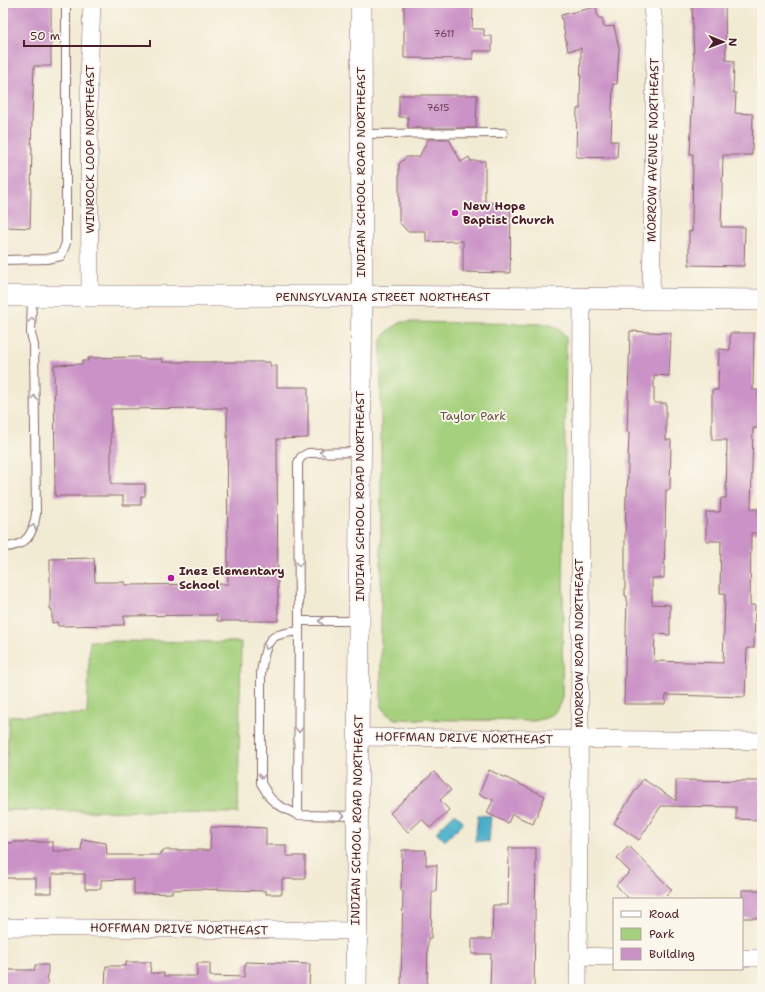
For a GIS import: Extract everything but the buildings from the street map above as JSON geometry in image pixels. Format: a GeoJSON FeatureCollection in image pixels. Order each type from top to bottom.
{"type":"FeatureCollection","features":[{"type":"Feature","properties":{"kind":"street","name":"WINROCK LOOP NORTHEAST"},"geometry":{"type":"LineString","coordinates":[[90,295],[89,77],[92,3]]}},
{"type":"Feature","properties":{"kind":"street","name":"INDIAN SCHOOL ROAD NORTHEAST"},"geometry":{"type":"LineString","coordinates":[[356,989],[362,296],[360,3]]}},
{"type":"Feature","properties":{"kind":"street","name":"MORROW AVENUE NORTHEAST"},"geometry":{"type":"LineString","coordinates":[[651,3],[655,44],[651,298]]}},
{"type":"Feature","properties":{"kind":"street","name":"PENNSYLVANIA STREET NORTHEAST"},"geometry":{"type":"LineString","coordinates":[[3,296],[582,297],[762,300]]}},
{"type":"Feature","properties":{"kind":"street","name":"MORROW ROAD NORTHEAST"},"geometry":{"type":"LineString","coordinates":[[578,989],[578,739],[582,297]]}},
{"type":"Feature","properties":{"kind":"street","name":"HOFFMAN DRIVE NORTHEAST"},"geometry":{"type":"LineString","coordinates":[[358,737],[762,741]]}},
{"type":"Feature","properties":{"kind":"street","name":"HOFFMAN DRIVE NORTHEAST"},"geometry":{"type":"LineString","coordinates":[[3,927],[356,931]]}},
{"type":"Feature","properties":{"kind":"street"},"geometry":{"type":"LineString","coordinates":[[578,956],[613,957]]}},
{"type":"Feature","properties":{"kind":"street"},"geometry":{"type":"LineString","coordinates":[[743,958],[762,958]]}},
{"type":"Feature","properties":{"kind":"lane"},"geometry":{"type":"LineString","coordinates":[[3,260],[47,259],[62,256],[66,244],[66,3]]}},
{"type":"Feature","properties":{"kind":"lane"},"geometry":{"type":"LineString","coordinates":[[361,134],[503,133]]}},
{"type":"Feature","properties":{"kind":"lane"},"geometry":{"type":"LineString","coordinates":[[3,547],[9,547],[25,541],[34,527],[36,514],[34,345],[31,334],[32,296]]}},
{"type":"Feature","properties":{"kind":"lane"},"geometry":{"type":"LineString","coordinates":[[298,816],[298,463],[301,457],[308,453],[361,452]]}},
{"type":"Feature","properties":{"kind":"lane"},"geometry":{"type":"LineString","coordinates":[[299,621],[360,621]]}},
{"type":"Feature","properties":{"kind":"lane"},"geometry":{"type":"LineString","coordinates":[[299,630],[275,636],[268,642],[264,657],[261,673],[262,783],[270,798],[278,805],[298,816],[357,816]]}},
{"type":"Feature","properties":{"kind":"green space","name":"Taylor Park"},"geometry":{"type":"Polygon","coordinates":[[[402,322],[548,324],[558,329],[566,338],[562,698],[555,712],[549,717],[534,721],[395,719],[387,714],[381,705],[381,341],[389,330],[402,322]]]}},
{"type":"Feature","properties":{"kind":"green space"},"geometry":{"type":"Polygon","coordinates":[[[90,641],[241,642],[238,813],[4,810],[9,716],[87,714],[90,641]]]}},
{"type":"Feature","properties":{"kind":"water"},"geometry":{"type":"Polygon","coordinates":[[[455,813],[464,822],[445,841],[436,832],[455,813]]]}},
{"type":"Feature","properties":{"kind":"water"},"geometry":{"type":"Polygon","coordinates":[[[478,815],[491,816],[489,842],[475,841],[478,815]]]}},
{"type":"Feature","properties":{"kind":"place","name":"New Hope Baptist Church"},"geometry":{"type":"Point","coordinates":[455,213]}},
{"type":"Feature","properties":{"kind":"place","name":"Inez Elementary School"},"geometry":{"type":"Point","coordinates":[171,578]}}]}
